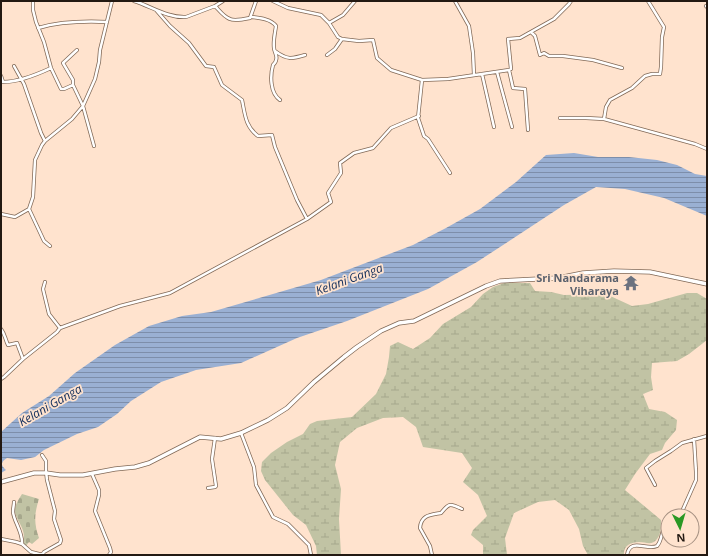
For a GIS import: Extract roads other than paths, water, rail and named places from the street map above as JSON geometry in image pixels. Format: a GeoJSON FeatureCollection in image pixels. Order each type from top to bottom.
{"type":"FeatureCollection","features":[{"type":"Feature","properties":{"kind":"main road"},"geometry":{"type":"LineString","coordinates":[[1,482],[34,473],[75,476],[141,466],[198,437],[205,436],[221,439],[241,433],[268,420],[287,408],[314,382],[344,357],[381,331],[399,323],[414,321],[486,286],[500,281],[558,278],[583,273],[614,271],[650,272],[707,284]]}},
{"type":"Feature","properties":{"kind":"street"},"geometry":{"type":"LineString","coordinates":[[33,1],[33,10],[36,22],[44,42],[51,68],[61,89],[73,85]]}},
{"type":"Feature","properties":{"kind":"street"},"geometry":{"type":"LineString","coordinates":[[1,214],[15,218],[29,209],[33,198],[35,160],[42,145],[45,140],[72,119],[83,106],[96,79],[100,50],[112,1]]}},
{"type":"Feature","properties":{"kind":"street"},"geometry":{"type":"LineString","coordinates":[[134,1],[169,15],[181,18],[215,6],[223,1]]}},
{"type":"Feature","properties":{"kind":"street"},"geometry":{"type":"LineString","coordinates":[[251,17],[256,1]]}},
{"type":"Feature","properties":{"kind":"street"},"geometry":{"type":"LineString","coordinates":[[273,1],[288,8],[321,15],[330,23],[338,37],[342,39],[359,41],[373,40],[377,58],[391,70],[422,80],[448,79],[512,69],[508,38],[520,38],[554,19],[571,1]]}},
{"type":"Feature","properties":{"kind":"street"},"geometry":{"type":"LineString","coordinates":[[330,23],[343,14],[355,1]]}},
{"type":"Feature","properties":{"kind":"street"},"geometry":{"type":"LineString","coordinates":[[455,1],[469,26],[473,53],[474,75]]}},
{"type":"Feature","properties":{"kind":"street"},"geometry":{"type":"LineString","coordinates":[[604,119],[606,107],[610,100],[632,88],[645,76],[660,74],[664,27],[648,1]]}},
{"type":"Feature","properties":{"kind":"street"},"geometry":{"type":"LineString","coordinates":[[215,6],[230,20],[243,20],[251,17],[263,19],[273,23],[276,26],[273,49],[276,59],[273,64],[271,74],[272,88],[277,98],[280,100]]}},
{"type":"Feature","properties":{"kind":"street"},"geometry":{"type":"LineString","coordinates":[[156,10],[188,44],[206,66],[214,67],[222,85],[242,100],[246,122],[252,132],[258,136],[272,135],[275,147],[297,200],[307,219]]}},
{"type":"Feature","properties":{"kind":"street"},"geometry":{"type":"LineString","coordinates":[[38,28],[48,25],[107,22]]}},
{"type":"Feature","properties":{"kind":"street"},"geometry":{"type":"LineString","coordinates":[[531,32],[535,36],[540,55],[544,53],[549,56],[563,56],[593,60],[622,68]]}},
{"type":"Feature","properties":{"kind":"street"},"geometry":{"type":"LineString","coordinates":[[327,55],[335,49],[342,39]]}},
{"type":"Feature","properties":{"kind":"street"},"geometry":{"type":"LineString","coordinates":[[273,49],[281,56],[291,59],[305,55]]}},
{"type":"Feature","properties":{"kind":"street"},"geometry":{"type":"LineString","coordinates":[[77,50],[63,63],[73,80],[73,85],[83,106],[94,146]]}},
{"type":"Feature","properties":{"kind":"street"},"geometry":{"type":"LineString","coordinates":[[14,66],[21,79],[45,140]]}},
{"type":"Feature","properties":{"kind":"street"},"geometry":{"type":"LineString","coordinates":[[1,76],[3,82],[28,78],[51,68]]}},
{"type":"Feature","properties":{"kind":"street"},"geometry":{"type":"LineString","coordinates":[[509,70],[513,88],[525,89],[528,130]]}},
{"type":"Feature","properties":{"kind":"street"},"geometry":{"type":"LineString","coordinates":[[497,72],[512,127]]}},
{"type":"Feature","properties":{"kind":"street"},"geometry":{"type":"LineString","coordinates":[[482,74],[494,127]]}},
{"type":"Feature","properties":{"kind":"street"},"geometry":{"type":"LineString","coordinates":[[422,80],[418,118],[424,136],[428,139],[450,173]]}},
{"type":"Feature","properties":{"kind":"street"},"geometry":{"type":"LineString","coordinates":[[1,379],[4,378],[23,359],[60,328],[120,306],[170,293],[307,219],[331,202],[328,193],[341,173],[340,163],[354,153],[373,148],[392,128],[419,116]]}},
{"type":"Feature","properties":{"kind":"street"},"geometry":{"type":"LineString","coordinates":[[560,118],[604,119],[695,144],[707,149]]}},
{"type":"Feature","properties":{"kind":"street"},"geometry":{"type":"LineString","coordinates":[[29,209],[44,240],[50,246]]}},
{"type":"Feature","properties":{"kind":"street"},"geometry":{"type":"LineString","coordinates":[[46,282],[43,289],[49,314],[60,328]]}},
{"type":"Feature","properties":{"kind":"street"},"geometry":{"type":"LineString","coordinates":[[1,329],[8,345],[17,343],[23,359]]}},
{"type":"Feature","properties":{"kind":"street"},"geometry":{"type":"LineString","coordinates":[[241,433],[254,468],[256,485],[273,517],[288,524],[309,545],[312,555]]}},
{"type":"Feature","properties":{"kind":"street"},"geometry":{"type":"LineString","coordinates":[[655,485],[646,468],[682,442],[707,436]]}},
{"type":"Feature","properties":{"kind":"street"},"geometry":{"type":"LineString","coordinates":[[208,488],[216,486],[212,459],[215,438]]}},
{"type":"Feature","properties":{"kind":"street"},"geometry":{"type":"LineString","coordinates":[[684,508],[696,480],[694,439]]}},
{"type":"Feature","properties":{"kind":"street"},"geometry":{"type":"LineString","coordinates":[[1,539],[22,544],[31,552],[42,555],[44,552],[60,543],[61,540],[54,519],[55,511],[46,473],[46,461],[42,455]]}},
{"type":"Feature","properties":{"kind":"street"},"geometry":{"type":"LineString","coordinates":[[92,474],[99,490],[95,511],[110,548],[109,555]]}},
{"type":"Feature","properties":{"kind":"street"},"geometry":{"type":"LineString","coordinates":[[14,502],[14,516],[22,544]]}},
{"type":"Feature","properties":{"kind":"street"},"geometry":{"type":"LineString","coordinates":[[432,555],[430,546],[420,528],[422,520],[425,517],[441,513],[446,506],[449,505],[462,508]]}},
{"type":"Feature","properties":{"kind":"street"},"geometry":{"type":"LineString","coordinates":[[627,555],[631,546],[636,545],[652,547],[657,546],[660,542]]}},
{"type":"Feature","properties":{"kind":"water","name":"Kelani Ganga"},"geometry":{"type":"Polygon","coordinates":[[[574,153],[598,157],[629,157],[657,160],[677,165],[695,174],[707,176],[707,216],[664,198],[625,189],[596,187],[564,205],[477,262],[428,289],[347,321],[297,338],[241,363],[196,370],[161,382],[131,401],[117,414],[98,427],[77,434],[44,450],[35,457],[21,460],[7,458],[2,464],[6,470],[1,473],[1,432],[22,413],[49,396],[75,373],[115,345],[149,326],[182,316],[211,312],[321,280],[413,245],[480,209],[516,182],[546,155],[574,153]]]}},
{"type":"Feature","properties":{"kind":"place","name":"Sri Nandarama Viharaya"},"geometry":{"type":"Point","coordinates":[631,283]}}]}
